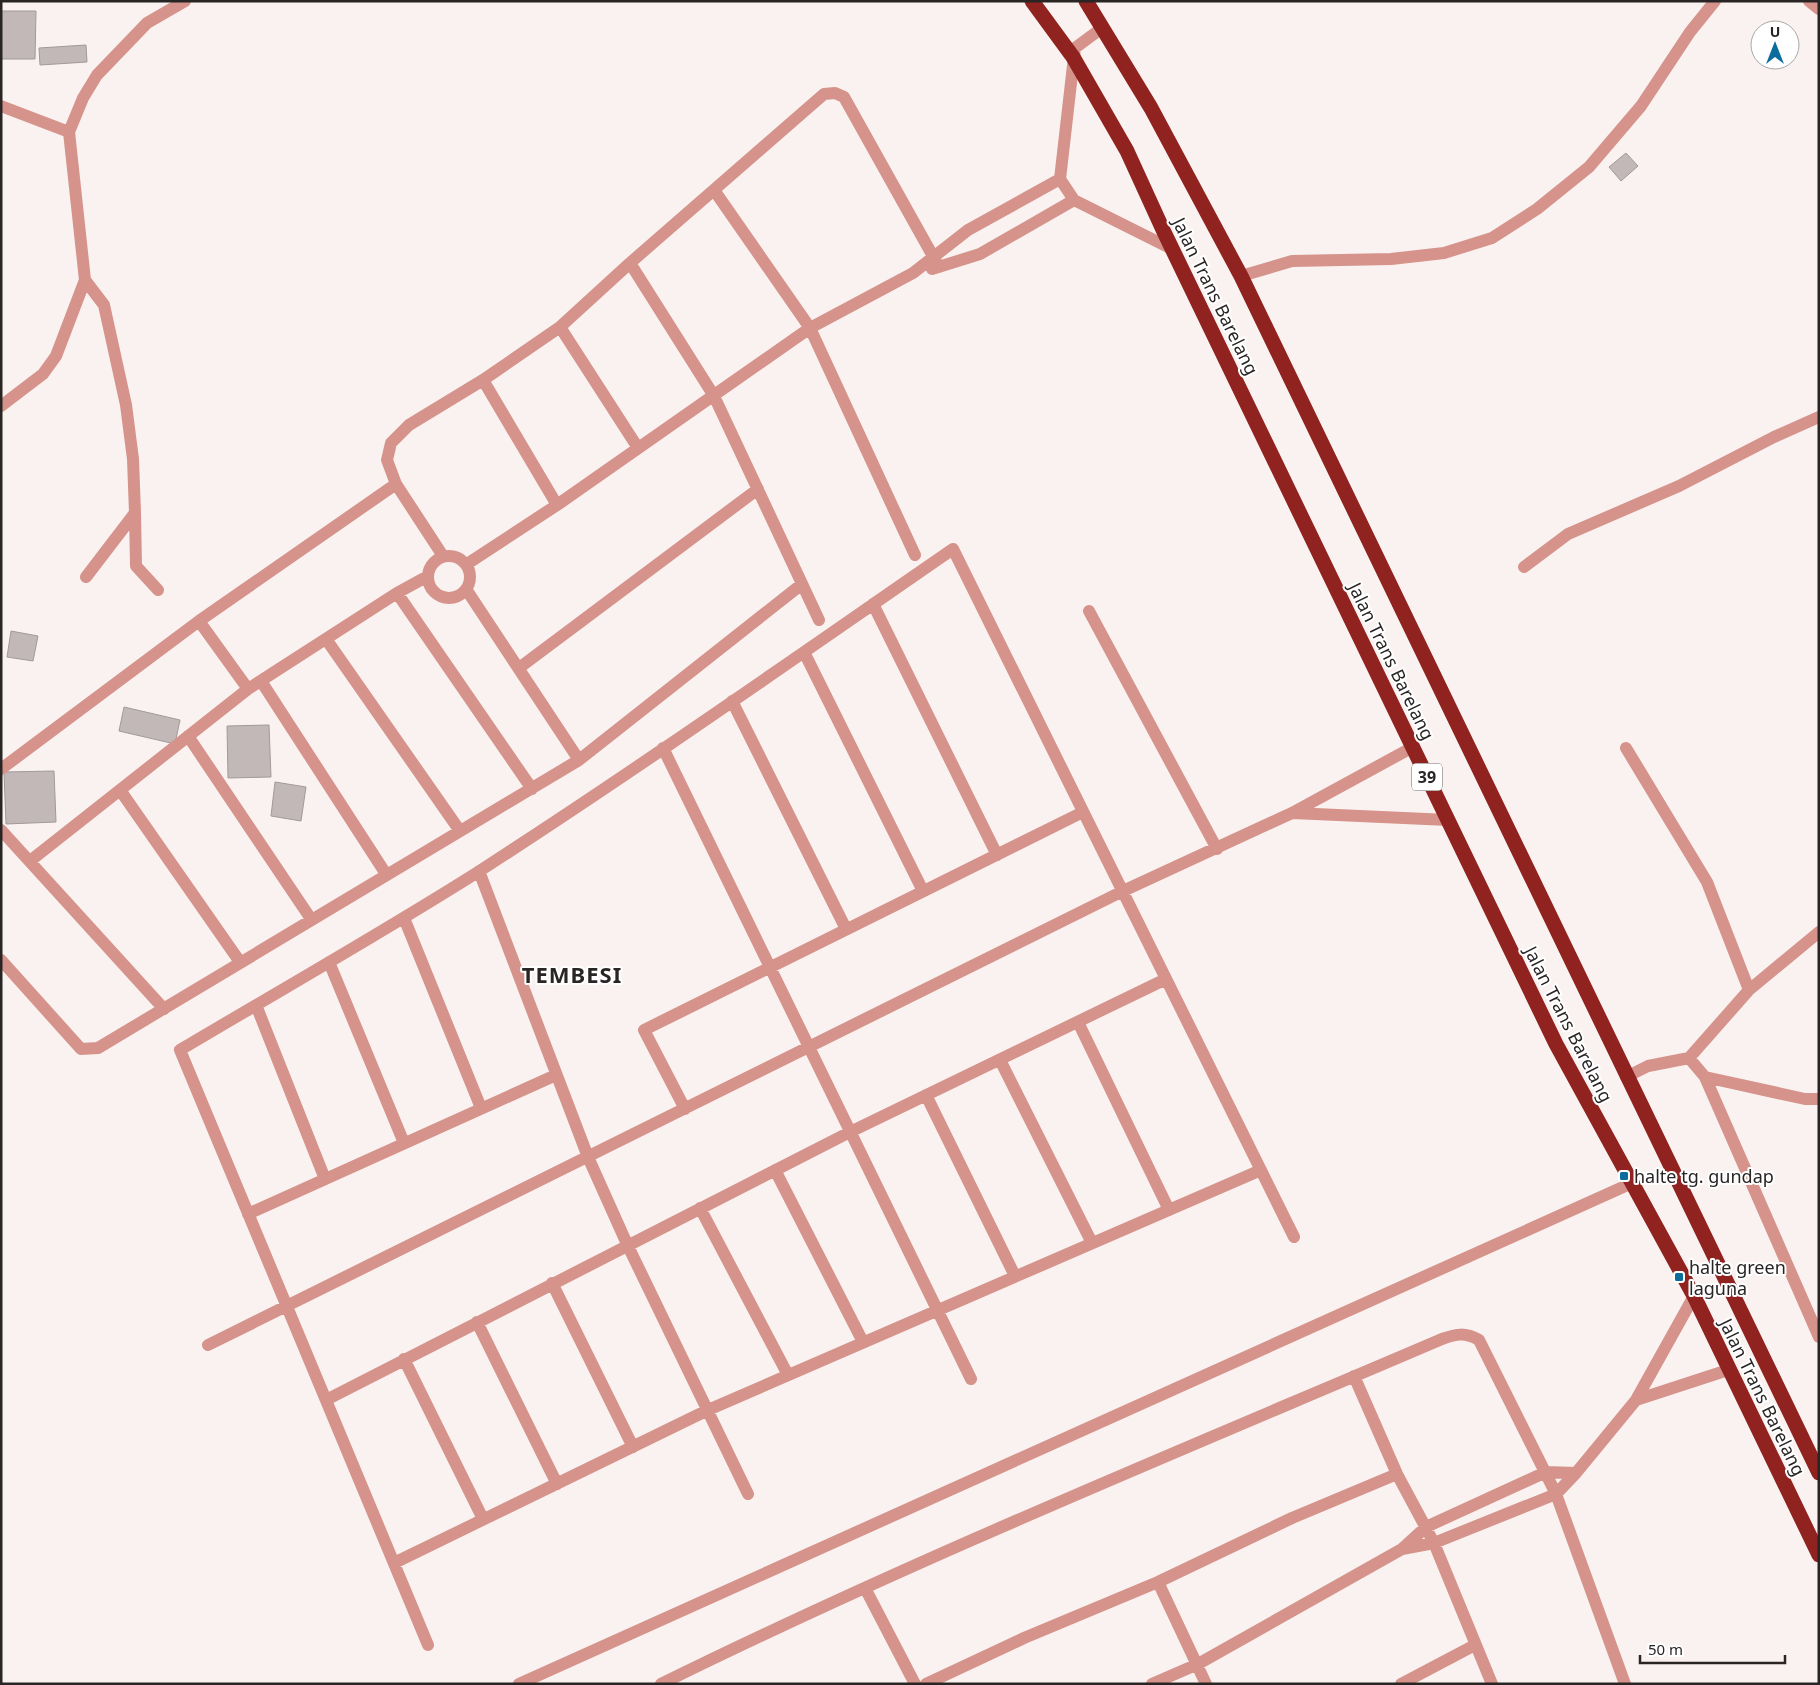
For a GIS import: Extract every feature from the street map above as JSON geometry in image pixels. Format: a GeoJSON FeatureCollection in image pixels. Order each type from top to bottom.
{"type":"FeatureCollection","features":[{"type":"Feature","properties":{"kind":"highway","name":"Jalan Trans Barelang"},"geometry":{"type":"LineString","coordinates":[[1032,1],[1073,57],[1127,151],[1172,249],[1556,1044],[1694,1296],[1728,1370],[1819,1555]]}},
{"type":"Feature","properties":{"kind":"highway","name":"Jalan Trans Barelang"},"geometry":{"type":"LineString","coordinates":[[1086,1],[1150,108],[1240,276],[1819,1473]]}},
{"type":"Feature","properties":{"kind":"street"},"geometry":{"type":"LineString","coordinates":[[1,406],[42,374],[56,356],[85,280],[69,132],[83,98],[97,75],[147,23],[185,1]]}},
{"type":"Feature","properties":{"kind":"street"},"geometry":{"type":"LineString","coordinates":[[1240,276],[1292,261],[1391,259],[1444,253],[1492,238],[1537,209],[1589,167],[1641,106],[1690,32],[1715,1]]}},
{"type":"Feature","properties":{"kind":"street"},"geometry":{"type":"LineString","coordinates":[[1809,1],[1819,9]]}},
{"type":"Feature","properties":{"kind":"street"},"geometry":{"type":"LineString","coordinates":[[1102,28],[1075,48],[1060,180],[1074,200],[1172,249]]}},
{"type":"Feature","properties":{"kind":"street"},"geometry":{"type":"LineString","coordinates":[[443,556],[396,484],[387,460],[391,443],[409,425],[483,380],[560,327],[630,263],[824,94],[835,93],[844,97],[936,261]]}},
{"type":"Feature","properties":{"kind":"street"},"geometry":{"type":"LineString","coordinates":[[1,106],[69,132]]}},
{"type":"Feature","properties":{"kind":"street"},"geometry":{"type":"LineString","coordinates":[[467,564],[556,505],[810,328],[936,261],[968,230],[1060,180]]}},
{"type":"Feature","properties":{"kind":"street"},"geometry":{"type":"LineString","coordinates":[[714,190],[810,328],[915,555]]}},
{"type":"Feature","properties":{"kind":"street"},"geometry":{"type":"LineString","coordinates":[[936,261],[980,254],[1074,200]]}},
{"type":"Feature","properties":{"kind":"street"},"geometry":{"type":"LineString","coordinates":[[630,263],[714,396],[819,620]]}},
{"type":"Feature","properties":{"kind":"street"},"geometry":{"type":"LineString","coordinates":[[85,280],[104,305],[126,405],[132,459],[136,566],[158,590]]}},
{"type":"Feature","properties":{"kind":"street"},"geometry":{"type":"LineString","coordinates":[[560,327],[638,448]]}},
{"type":"Feature","properties":{"kind":"street"},"geometry":{"type":"LineString","coordinates":[[483,380],[556,505]]}},
{"type":"Feature","properties":{"kind":"street"},"geometry":{"type":"LineString","coordinates":[[1524,567],[1568,534],[1679,486],[1774,437],[1819,418]]}},
{"type":"Feature","properties":{"kind":"street"},"geometry":{"type":"LineString","coordinates":[[1,769],[199,621],[396,484]]}},
{"type":"Feature","properties":{"kind":"street"},"geometry":{"type":"LineString","coordinates":[[519,668],[758,490]]}},
{"type":"Feature","properties":{"kind":"street"},"geometry":{"type":"LineString","coordinates":[[86,577],[135,513]]}},
{"type":"Feature","properties":{"kind":"street"},"geometry":{"type":"LineString","coordinates":[[428,1645],[180,1050],[404,918],[479,871],[663,748],[953,549],[1294,1237]]}},
{"type":"Feature","properties":{"kind":"street"},"geometry":{"type":"LineString","coordinates":[[443,556],[456,556],[467,564],[471,577],[466,590],[456,597],[442,597],[432,589],[428,576],[432,564],[443,556]]}},
{"type":"Feature","properties":{"kind":"street"},"geometry":{"type":"LineString","coordinates":[[30,861],[248,689],[397,593],[428,576]]}},
{"type":"Feature","properties":{"kind":"street"},"geometry":{"type":"LineString","coordinates":[[1,960],[81,1050],[98,1048],[579,760],[802,584]]}},
{"type":"Feature","properties":{"kind":"street"},"geometry":{"type":"LineString","coordinates":[[466,590],[579,760]]}},
{"type":"Feature","properties":{"kind":"street"},"geometry":{"type":"LineString","coordinates":[[397,593],[532,789]]}},
{"type":"Feature","properties":{"kind":"street"},"geometry":{"type":"LineString","coordinates":[[873,604],[997,854]]}},
{"type":"Feature","properties":{"kind":"street"},"geometry":{"type":"LineString","coordinates":[[1089,611],[1217,849]]}},
{"type":"Feature","properties":{"kind":"street"},"geometry":{"type":"LineString","coordinates":[[199,621],[248,689]]}},
{"type":"Feature","properties":{"kind":"street"},"geometry":{"type":"LineString","coordinates":[[326,639],[460,831]]}},
{"type":"Feature","properties":{"kind":"street"},"geometry":{"type":"LineString","coordinates":[[804,652],[923,891]]}},
{"type":"Feature","properties":{"kind":"street"},"geometry":{"type":"LineString","coordinates":[[261,681],[386,874]]}},
{"type":"Feature","properties":{"kind":"street"},"geometry":{"type":"LineString","coordinates":[[732,701],[846,929]]}},
{"type":"Feature","properties":{"kind":"street"},"geometry":{"type":"LineString","coordinates":[[188,736],[311,919]]}},
{"type":"Feature","properties":{"kind":"street"},"geometry":{"type":"LineString","coordinates":[[663,748],[971,1379]]}},
{"type":"Feature","properties":{"kind":"street"},"geometry":{"type":"LineString","coordinates":[[208,1345],[1123,891],[1292,813],[1412,748]]}},
{"type":"Feature","properties":{"kind":"street"},"geometry":{"type":"LineString","coordinates":[[1626,748],[1707,882],[1749,990]]}},
{"type":"Feature","properties":{"kind":"street"},"geometry":{"type":"LineString","coordinates":[[120,790],[240,962]]}},
{"type":"Feature","properties":{"kind":"street"},"geometry":{"type":"LineString","coordinates":[[685,1109],[644,1030],[1083,812]]}},
{"type":"Feature","properties":{"kind":"street"},"geometry":{"type":"LineString","coordinates":[[1292,813],[1448,820]]}},
{"type":"Feature","properties":{"kind":"street"},"geometry":{"type":"LineString","coordinates":[[1,830],[164,1009]]}},
{"type":"Feature","properties":{"kind":"street"},"geometry":{"type":"LineString","coordinates":[[479,871],[588,1157],[748,1494]]}},
{"type":"Feature","properties":{"kind":"street"},"geometry":{"type":"LineString","coordinates":[[404,918],[481,1108]]}},
{"type":"Feature","properties":{"kind":"street"},"geometry":{"type":"LineString","coordinates":[[1626,1077],[1648,1066],[1689,1058],[1749,990],[1819,932]]}},
{"type":"Feature","properties":{"kind":"street"},"geometry":{"type":"LineString","coordinates":[[329,962],[404,1143]]}},
{"type":"Feature","properties":{"kind":"street"},"geometry":{"type":"LineString","coordinates":[[326,1400],[850,1132],[1166,979]]}},
{"type":"Feature","properties":{"kind":"street"},"geometry":{"type":"LineString","coordinates":[[256,1005],[326,1179]]}},
{"type":"Feature","properties":{"kind":"street"},"geometry":{"type":"LineString","coordinates":[[1078,1022],[1169,1210]]}},
{"type":"Feature","properties":{"kind":"street"},"geometry":{"type":"LineString","coordinates":[[1689,1058],[1704,1077],[1819,1338]]}},
{"type":"Feature","properties":{"kind":"street"},"geometry":{"type":"LineString","coordinates":[[1000,1060],[1092,1243]]}},
{"type":"Feature","properties":{"kind":"street"},"geometry":{"type":"LineString","coordinates":[[248,1214],[556,1075]]}},
{"type":"Feature","properties":{"kind":"street"},"geometry":{"type":"LineString","coordinates":[[1704,1077],[1805,1099],[1819,1099]]}},
{"type":"Feature","properties":{"kind":"street"},"geometry":{"type":"LineString","coordinates":[[926,1095],[1015,1276]]}},
{"type":"Feature","properties":{"kind":"street"},"geometry":{"type":"LineString","coordinates":[[775,1170],[863,1342]]}},
{"type":"Feature","properties":{"kind":"street"},"geometry":{"type":"LineString","coordinates":[[394,1563],[708,1410],[1261,1170]]}},
{"type":"Feature","properties":{"kind":"street"},"geometry":{"type":"LineString","coordinates":[[519,1684],[1632,1183]]}},
{"type":"Feature","properties":{"kind":"street"},"geometry":{"type":"LineString","coordinates":[[700,1208],[788,1376]]}},
{"type":"Feature","properties":{"kind":"street"},"geometry":{"type":"LineString","coordinates":[[552,1283],[633,1447]]}},
{"type":"Feature","properties":{"kind":"street"},"geometry":{"type":"LineString","coordinates":[[1402,1549],[1434,1543],[1556,1494],[1576,1473],[1636,1400],[1694,1296]]}},
{"type":"Feature","properties":{"kind":"street"},"geometry":{"type":"LineString","coordinates":[[478,1322],[556,1484]]}},
{"type":"Feature","properties":{"kind":"street"},"geometry":{"type":"LineString","coordinates":[[662,1684],[772,1630],[1172,1452],[1442,1339],[1460,1334],[1469,1334],[1479,1340],[1546,1472],[1556,1494],[1625,1684]]}},
{"type":"Feature","properties":{"kind":"street"},"geometry":{"type":"LineString","coordinates":[[404,1359],[483,1519]]}},
{"type":"Feature","properties":{"kind":"street"},"geometry":{"type":"LineString","coordinates":[[1636,1400],[1728,1370]]}},
{"type":"Feature","properties":{"kind":"street"},"geometry":{"type":"LineString","coordinates":[[1354,1376],[1397,1474],[1434,1543],[1492,1684]]}},
{"type":"Feature","properties":{"kind":"street"},"geometry":{"type":"LineString","coordinates":[[1152,1684],[1198,1664],[1402,1549],[1426,1527],[1546,1472],[1576,1473]]}},
{"type":"Feature","properties":{"kind":"street"},"geometry":{"type":"LineString","coordinates":[[926,1684],[1024,1638],[1158,1582],[1292,1518],[1397,1474]]}},
{"type":"Feature","properties":{"kind":"street"},"geometry":{"type":"LineString","coordinates":[[1158,1582],[1206,1684]]}},
{"type":"Feature","properties":{"kind":"street"},"geometry":{"type":"LineString","coordinates":[[865,1588],[916,1684]]}},
{"type":"Feature","properties":{"kind":"street"},"geometry":{"type":"LineString","coordinates":[[1401,1684],[1475,1645]]}},
{"type":"Feature","properties":{"kind":"building"},"geometry":{"type":"Polygon","coordinates":[[[1,11],[36,11],[35,59],[1,59],[1,11]]]}},
{"type":"Feature","properties":{"kind":"building"},"geometry":{"type":"Polygon","coordinates":[[[86,45],[87,62],[40,65],[39,48],[86,45]]]}},
{"type":"Feature","properties":{"kind":"building"},"geometry":{"type":"Polygon","coordinates":[[[1626,153],[1638,166],[1621,181],[1609,167],[1626,153]]]}},
{"type":"Feature","properties":{"kind":"building"},"geometry":{"type":"Polygon","coordinates":[[[11,631],[38,636],[33,661],[7,657],[11,631]]]}},
{"type":"Feature","properties":{"kind":"building"},"geometry":{"type":"Polygon","coordinates":[[[124,707],[180,720],[175,744],[119,731],[124,707]]]}},
{"type":"Feature","properties":{"kind":"building"},"geometry":{"type":"Polygon","coordinates":[[[269,725],[271,777],[228,778],[227,726],[269,725]]]}},
{"type":"Feature","properties":{"kind":"building"},"geometry":{"type":"Polygon","coordinates":[[[54,771],[56,822],[6,824],[4,772],[54,771]]]}},
{"type":"Feature","properties":{"kind":"building"},"geometry":{"type":"Polygon","coordinates":[[[275,782],[306,787],[301,821],[271,816],[275,782]]]}},
{"type":"Feature","properties":{"kind":"place","name":"halte tg. gundap"},"geometry":{"type":"Point","coordinates":[1624,1176]}},
{"type":"Feature","properties":{"kind":"place","name":"halte green laguna"},"geometry":{"type":"Point","coordinates":[1679,1277]}},
{"type":"Feature","properties":{"kind":"district","name":"TEMBESI"},"geometry":{"type":"Point","coordinates":[572,974]}}]}
